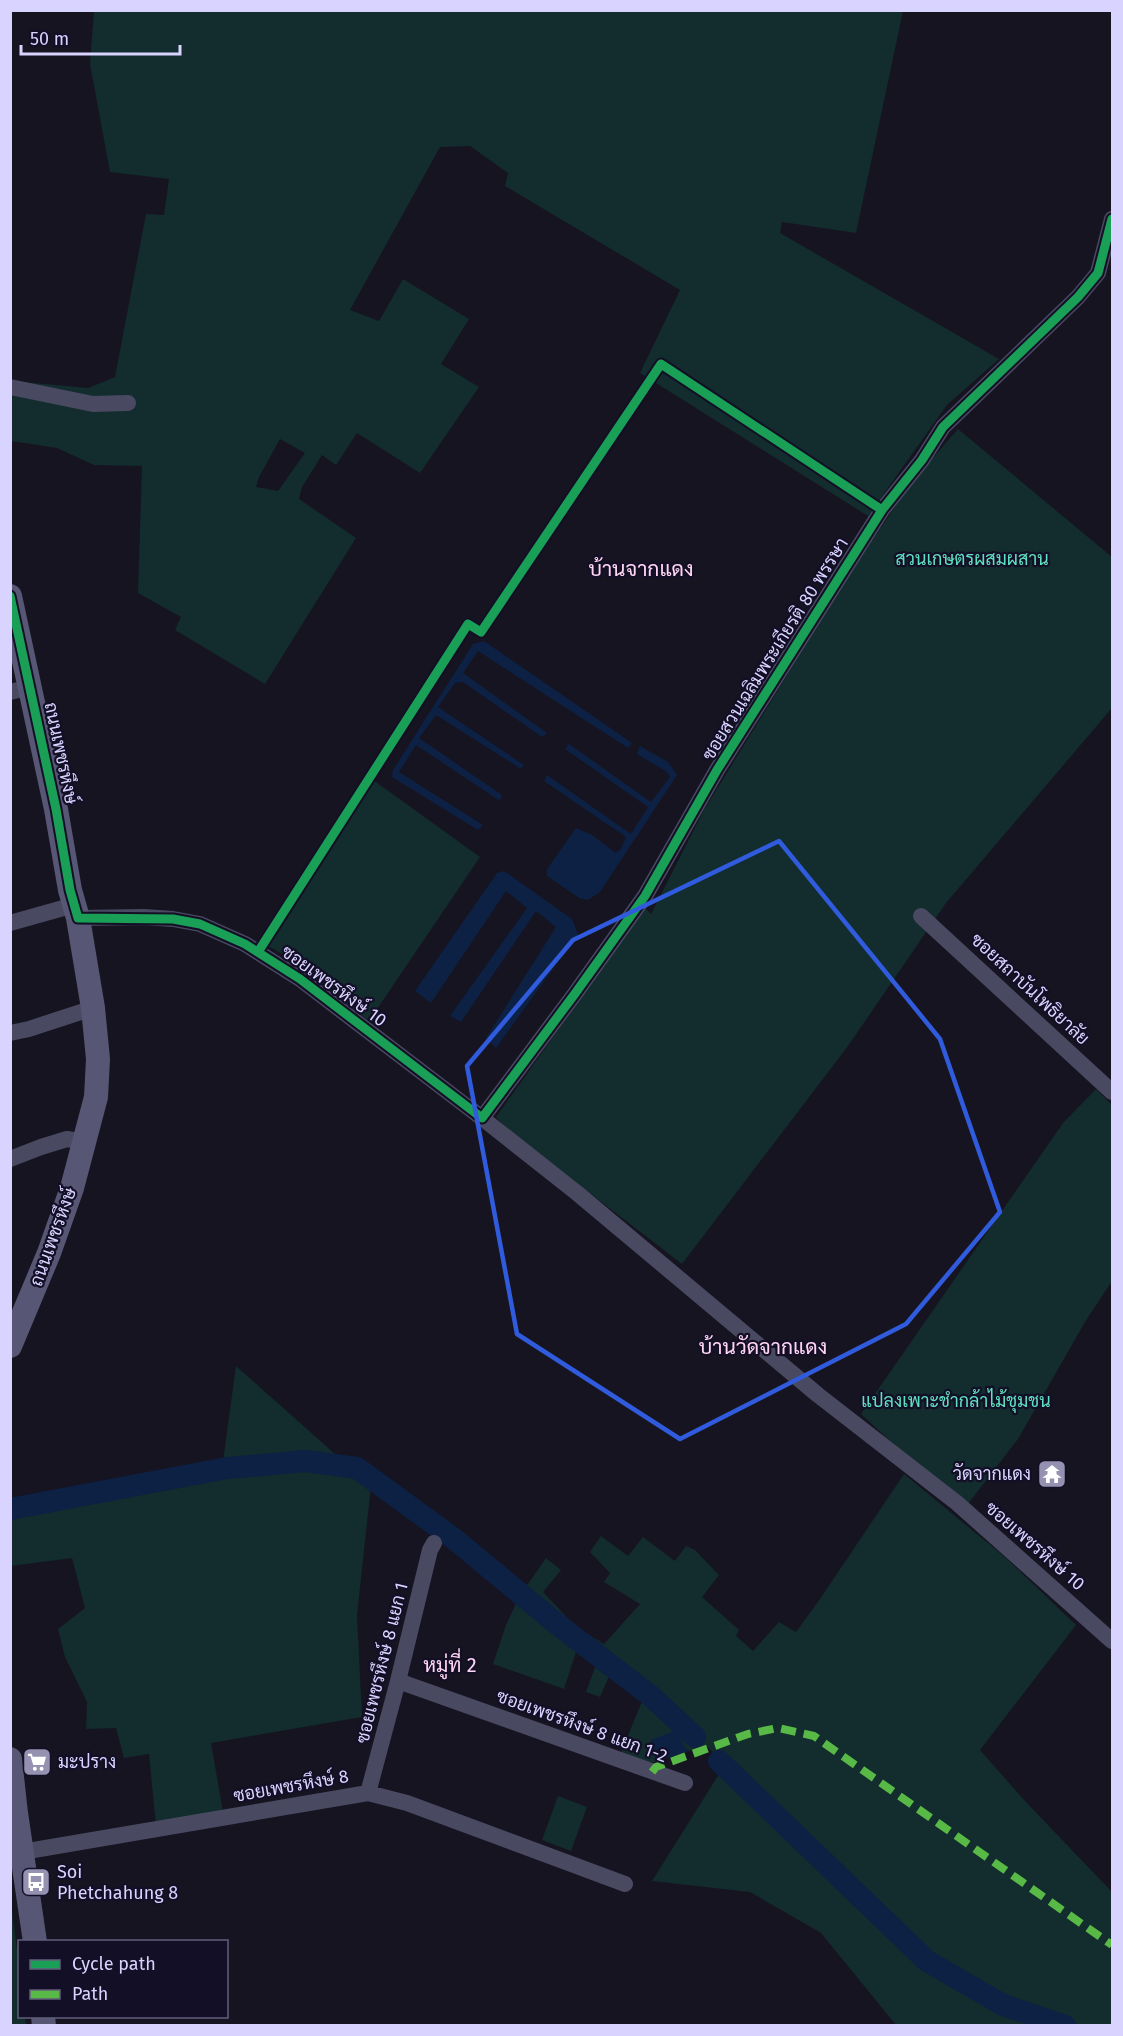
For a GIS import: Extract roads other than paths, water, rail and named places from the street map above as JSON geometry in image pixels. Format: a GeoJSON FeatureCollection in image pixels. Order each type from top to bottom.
{"type":"FeatureCollection","features":[{"type":"Feature","properties":{"kind":"main road","name":"ถนนเพชรหึงษ์"},"geometry":{"type":"LineString","coordinates":[[10,596],[20,690],[54,800],[93,1008],[98,1059],[96,1097],[72,1188],[10,1346]]}},
{"type":"Feature","properties":{"kind":"main road"},"geometry":{"type":"LineString","coordinates":[[10,1759],[35,1940]]}},
{"type":"Feature","properties":{"kind":"street","name":"ซอยสวนเฉลิมพระเกียรติ 80 พรรษา"},"geometry":{"type":"LineString","coordinates":[[482,1118],[645,896],[717,770],[882,510],[922,459],[943,427],[1078,297],[1098,273],[1113,219]]}},
{"type":"Feature","properties":{"kind":"street"},"geometry":{"type":"LineString","coordinates":[[10,387],[93,404],[128,403]]}},
{"type":"Feature","properties":{"kind":"street","name":"ซอยเพชรหึงษ์ 10"},"geometry":{"type":"LineString","coordinates":[[10,923],[76,911],[173,919],[200,924],[245,944],[300,979],[577,1193],[818,1395],[957,1503],[1113,1641]]}},
{"type":"Feature","properties":{"kind":"street","name":"ซอยสถาบันโพธิยาลัย"},"geometry":{"type":"LineString","coordinates":[[921,916],[1113,1092]]}},
{"type":"Feature","properties":{"kind":"street"},"geometry":{"type":"LineString","coordinates":[[10,1033],[93,1008]]}},
{"type":"Feature","properties":{"kind":"street"},"geometry":{"type":"LineString","coordinates":[[10,1159],[67,1139],[85,1142]]}},
{"type":"Feature","properties":{"kind":"street","name":"ซอยเพชรหึงษ์ 8 แยก 1"},"geometry":{"type":"LineString","coordinates":[[368,1792],[430,1550],[434,1543]]}},
{"type":"Feature","properties":{"kind":"street","name":"ซอยเพชรหึงษ์ 8 แยก 1-2"},"geometry":{"type":"LineString","coordinates":[[398,1681],[685,1783]]}},
{"type":"Feature","properties":{"kind":"street","name":"ซอยเพชรหึงษ์ 8"},"geometry":{"type":"LineString","coordinates":[[22,1852],[368,1792],[407,1803],[625,1884]]}},
{"type":"Feature","properties":{"kind":"water"},"geometry":{"type":"Polygon","coordinates":[[[484,641],[632,743],[628,748],[478,651],[463,673],[547,733],[542,737],[463,682],[455,683],[438,707],[524,765],[521,769],[436,715],[419,738],[502,795],[500,801],[416,745],[399,772],[483,825],[478,830],[392,777],[393,770],[473,644],[484,641]]]}},
{"type":"Feature","properties":{"kind":"water"},"geometry":{"type":"Polygon","coordinates":[[[569,744],[651,802],[670,777],[667,772],[637,754],[640,746],[668,762],[677,775],[600,892],[588,900],[579,898],[547,876],[547,869],[576,828],[592,835],[616,853],[621,849],[626,837],[544,781],[547,775],[631,834],[648,807],[565,749],[569,744]]]}},
{"type":"Feature","properties":{"kind":"water"},"geometry":{"type":"Polygon","coordinates":[[[504,871],[572,919],[578,934],[496,1048],[486,1038],[556,927],[536,911],[461,1022],[450,1016],[527,908],[506,891],[431,1003],[415,991],[497,873],[504,871]]]}},
{"type":"Feature","properties":{"kind":"water"},"geometry":{"type":"Polygon","coordinates":[[[677,1730],[684,1747],[689,1751],[656,1762],[651,1740],[677,1730]]]}},
{"type":"Feature","properties":{"kind":"waterway"},"geometry":{"type":"LineString","coordinates":[[10,1509],[227,1468],[306,1461],[357,1468],[453,1538],[557,1624],[652,1697],[695,1737]]}},
{"type":"Feature","properties":{"kind":"waterway"},"geometry":{"type":"LineString","coordinates":[[719,1761],[927,1961],[1003,2005],[1065,2026]]}},
{"type":"Feature","properties":{"kind":"place","name":"วัดจากแดง"},"geometry":{"type":"Point","coordinates":[1052,1474]}},
{"type":"Feature","properties":{"kind":"place","name":"มะปราง"},"geometry":{"type":"Point","coordinates":[37,1762]}},
{"type":"Feature","properties":{"kind":"place","name":"Soi Phetchahung 8"},"geometry":{"type":"Point","coordinates":[36,1882]}},
{"type":"Feature","properties":{"kind":"district","name":"บ้านจากแดง"},"geometry":{"type":"Point","coordinates":[641,569]}},
{"type":"Feature","properties":{"kind":"district","name":"บ้านวัดจากแดง"},"geometry":{"type":"Point","coordinates":[763,1347]}},
{"type":"Feature","properties":{"kind":"district","name":"หมู่ที่ 2"},"geometry":{"type":"Point","coordinates":[450,1665]}},
{"type":"Feature","properties":{"kind":"park label","name":"สวนเกษตรผสมผสาน"},"geometry":{"type":"Point","coordinates":[972,559]}},
{"type":"Feature","properties":{"kind":"park label","name":"แปลงเพาะชำกล้าไม้ชุมชน"},"geometry":{"type":"Point","coordinates":[956,1401]}}]}
